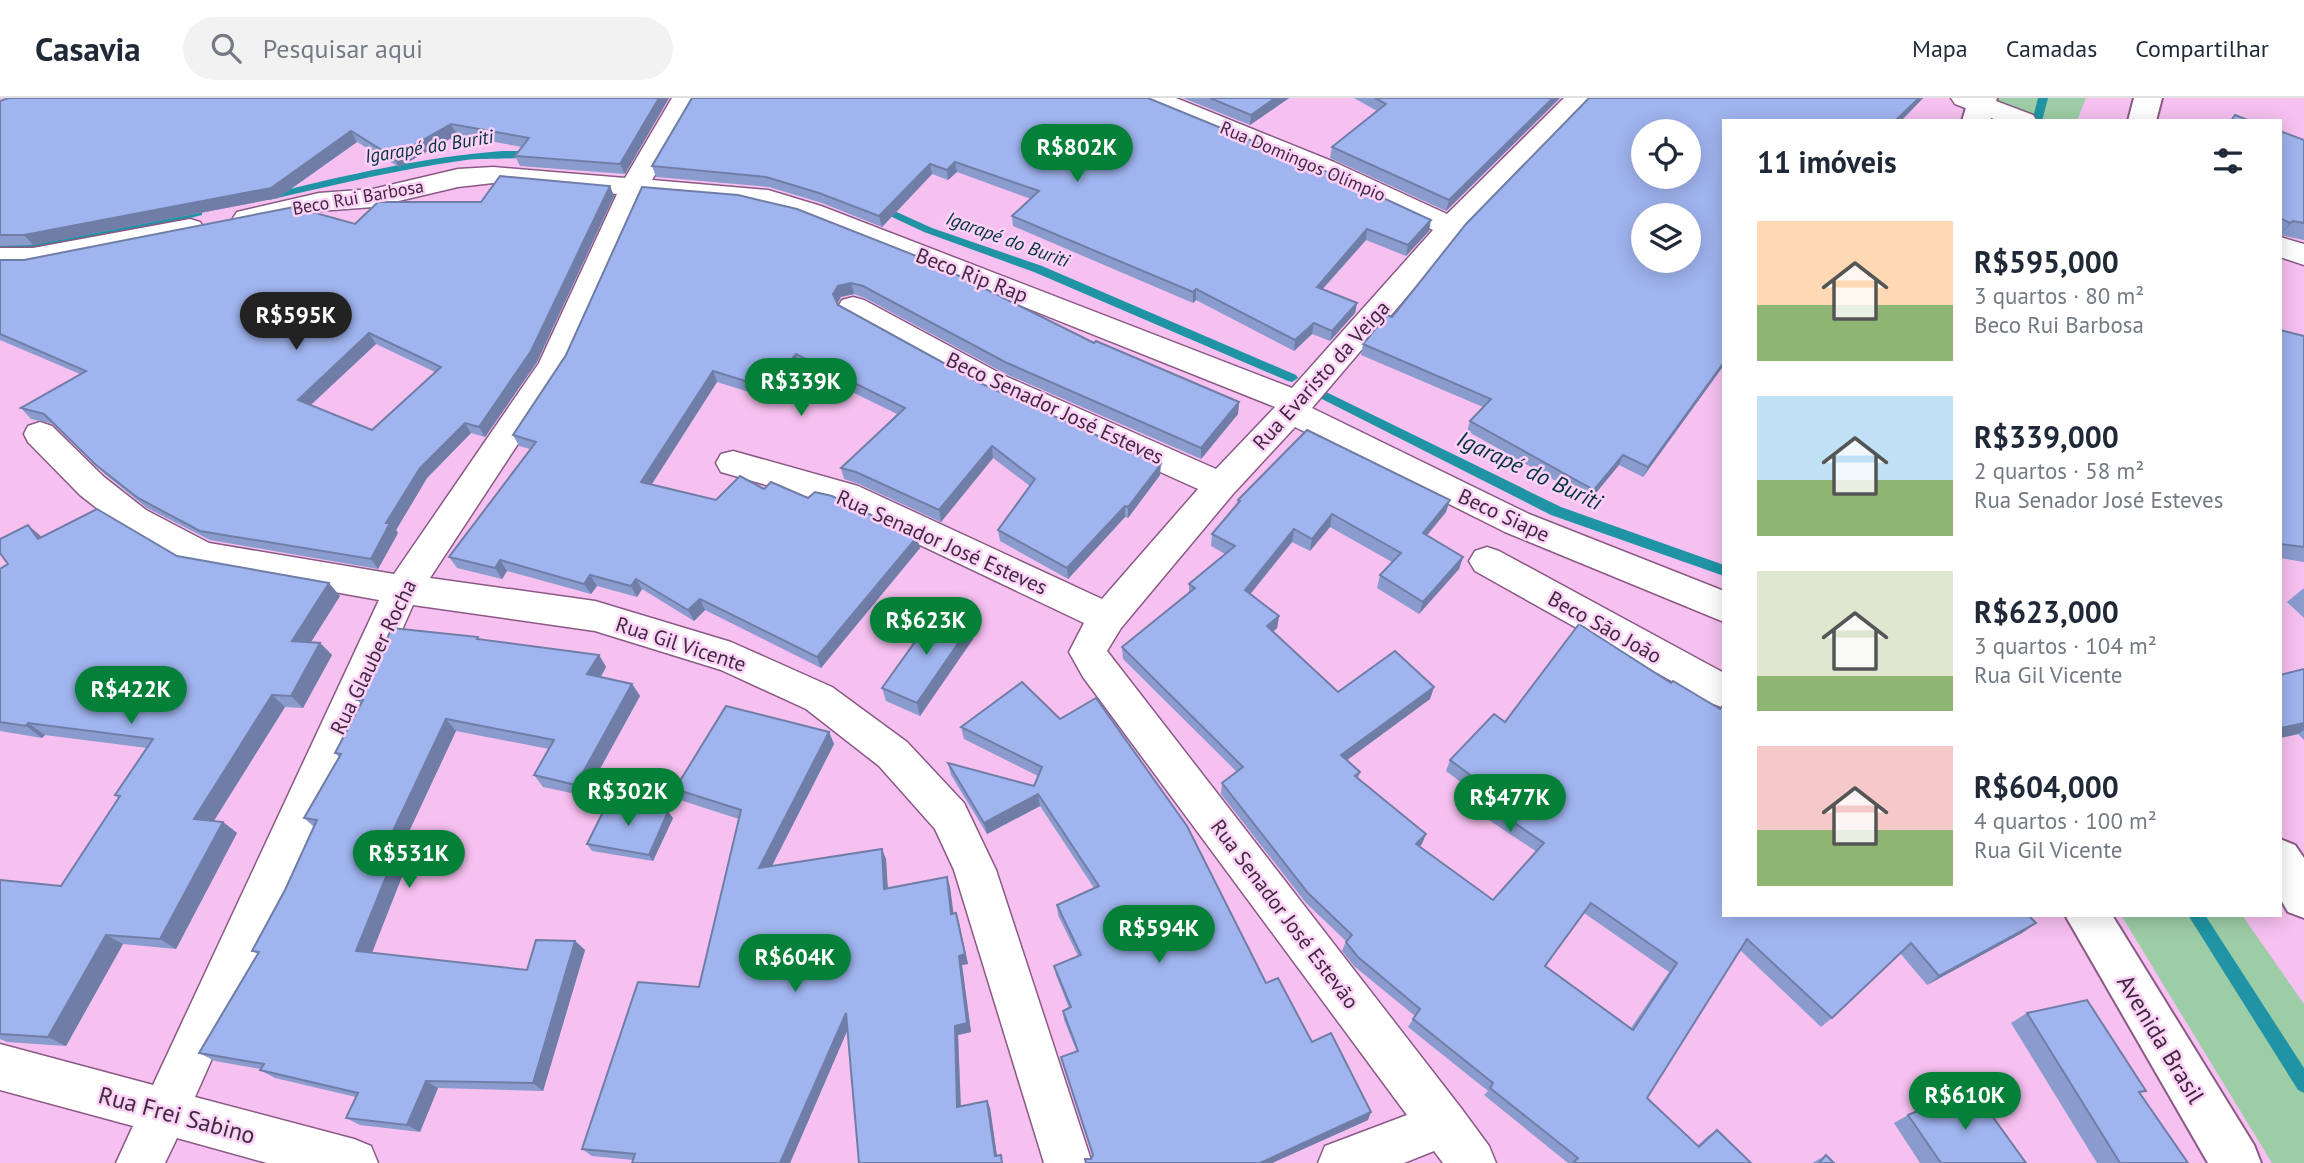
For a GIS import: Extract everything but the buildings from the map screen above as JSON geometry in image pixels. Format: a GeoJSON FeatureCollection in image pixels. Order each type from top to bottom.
{"type":"FeatureCollection","features":[{"type":"Feature","properties":{"kind":"highway"},"geometry":{"type":"LineString","coordinates":[[2143,119],[2148,98]]}},
{"type":"Feature","properties":{"kind":"highway"},"geometry":{"type":"LineString","coordinates":[[2282,862],[2304,897]]}},
{"type":"Feature","properties":{"kind":"highway","name":"Avenida Brasil"},"geometry":{"type":"LineString","coordinates":[[2088,917],[2236,1163]]}},
{"type":"Feature","properties":{"kind":"street","name":"Rua Glauber Rocha"},"geometry":{"type":"LineString","coordinates":[[140,1163],[381,632],[404,588],[554,366],[640,176],[685,98]]}},
{"type":"Feature","properties":{"kind":"street","name":"Rua Domingos Olímpio"},"geometry":{"type":"LineString","coordinates":[[1153,98],[1324,168],[1451,227]]}},
{"type":"Feature","properties":{"kind":"street","name":"Rua Evaristo da Veiga"},"geometry":{"type":"LineString","coordinates":[[1096,666],[1088,652],[1090,643],[1221,485],[1294,407],[1451,227],[1579,98]]}},
{"type":"Feature","properties":{"kind":"street","name":"Beco Rui Barbosa"},"geometry":{"type":"LineString","coordinates":[[0,258],[33,258],[319,202],[373,198],[458,178],[493,175],[640,176]]}},
{"type":"Feature","properties":{"kind":"street","name":"Beco Rip Rap"},"geometry":{"type":"LineString","coordinates":[[640,176],[742,195],[811,212],[1294,407]]}},
{"type":"Feature","properties":{"kind":"street"},"geometry":{"type":"LineString","coordinates":[[2282,247],[2304,256]]}},
{"type":"Feature","properties":{"kind":"street","name":"Beco Senador José Esteves"},"geometry":{"type":"LineString","coordinates":[[853,307],[994,384],[1221,485]]}},
{"type":"Feature","properties":{"kind":"street","name":"Beco Siape"},"geometry":{"type":"LineString","coordinates":[[1294,407],[1517,523],[1722,606]]}},
{"type":"Feature","properties":{"kind":"street","name":"Rua Gil Vicente"},"geometry":{"type":"LineString","coordinates":[[40,434],[92,485],[134,519],[202,556],[595,616],[731,658],[819,698],[893,754],[950,817],[975,870],[1069,1163]]}},
{"type":"Feature","properties":{"kind":"street","name":"Rua Senador José Esteves"},"geometry":{"type":"LineString","coordinates":[[733,463],[846,495],[1108,618]]}},
{"type":"Feature","properties":{"kind":"street","name":"Beco São João"},"geometry":{"type":"LineString","coordinates":[[1487,561],[1722,691]]}},
{"type":"Feature","properties":{"kind":"street","name":"Rua Senador José Estevão"},"geometry":{"type":"LineString","coordinates":[[1096,666],[1472,1163]]}},
{"type":"Feature","properties":{"kind":"street","name":"Rua Frei Sabino"},"geometry":{"type":"LineString","coordinates":[[0,1067],[354,1163]]}},
{"type":"Feature","properties":{"kind":"street"},"geometry":{"type":"LineString","coordinates":[[1342,1163],[1445,1124]]}},
{"type":"Feature","properties":{"kind":"green space"},"geometry":{"type":"Polygon","coordinates":[[[1998,98],[2086,98],[2078,119],[1985,119],[1998,98]]]}},
{"type":"Feature","properties":{"kind":"green space"},"geometry":{"type":"Polygon","coordinates":[[[2122,917],[2243,917],[2304,1004],[2304,1163],[2272,1163],[2122,917]]]}},
{"type":"Feature","properties":{"kind":"waterway"},"geometry":{"type":"LineString","coordinates":[[2038,119],[2043,98]]}},
{"type":"Feature","properties":{"kind":"waterway","name":"Igarapé do Buriti"},"geometry":{"type":"LineString","coordinates":[[269,197],[436,161],[470,156],[535,154]]}},
{"type":"Feature","properties":{"kind":"waterway","name":"Igarapé do Buriti"},"geometry":{"type":"LineString","coordinates":[[879,207],[928,230],[1038,269],[1292,378]]}},
{"type":"Feature","properties":{"kind":"waterway","name":"Igarapé do Buriti"},"geometry":{"type":"LineString","coordinates":[[0,246],[75,240],[198,213]]}},
{"type":"Feature","properties":{"kind":"waterway","name":"Igarapé do Buriti"},"geometry":{"type":"LineString","coordinates":[[1324,395],[1556,511],[1722,570]]}},
{"type":"Feature","properties":{"kind":"waterway"},"geometry":{"type":"LineString","coordinates":[[2197,917],[2304,1084]]}}]}
